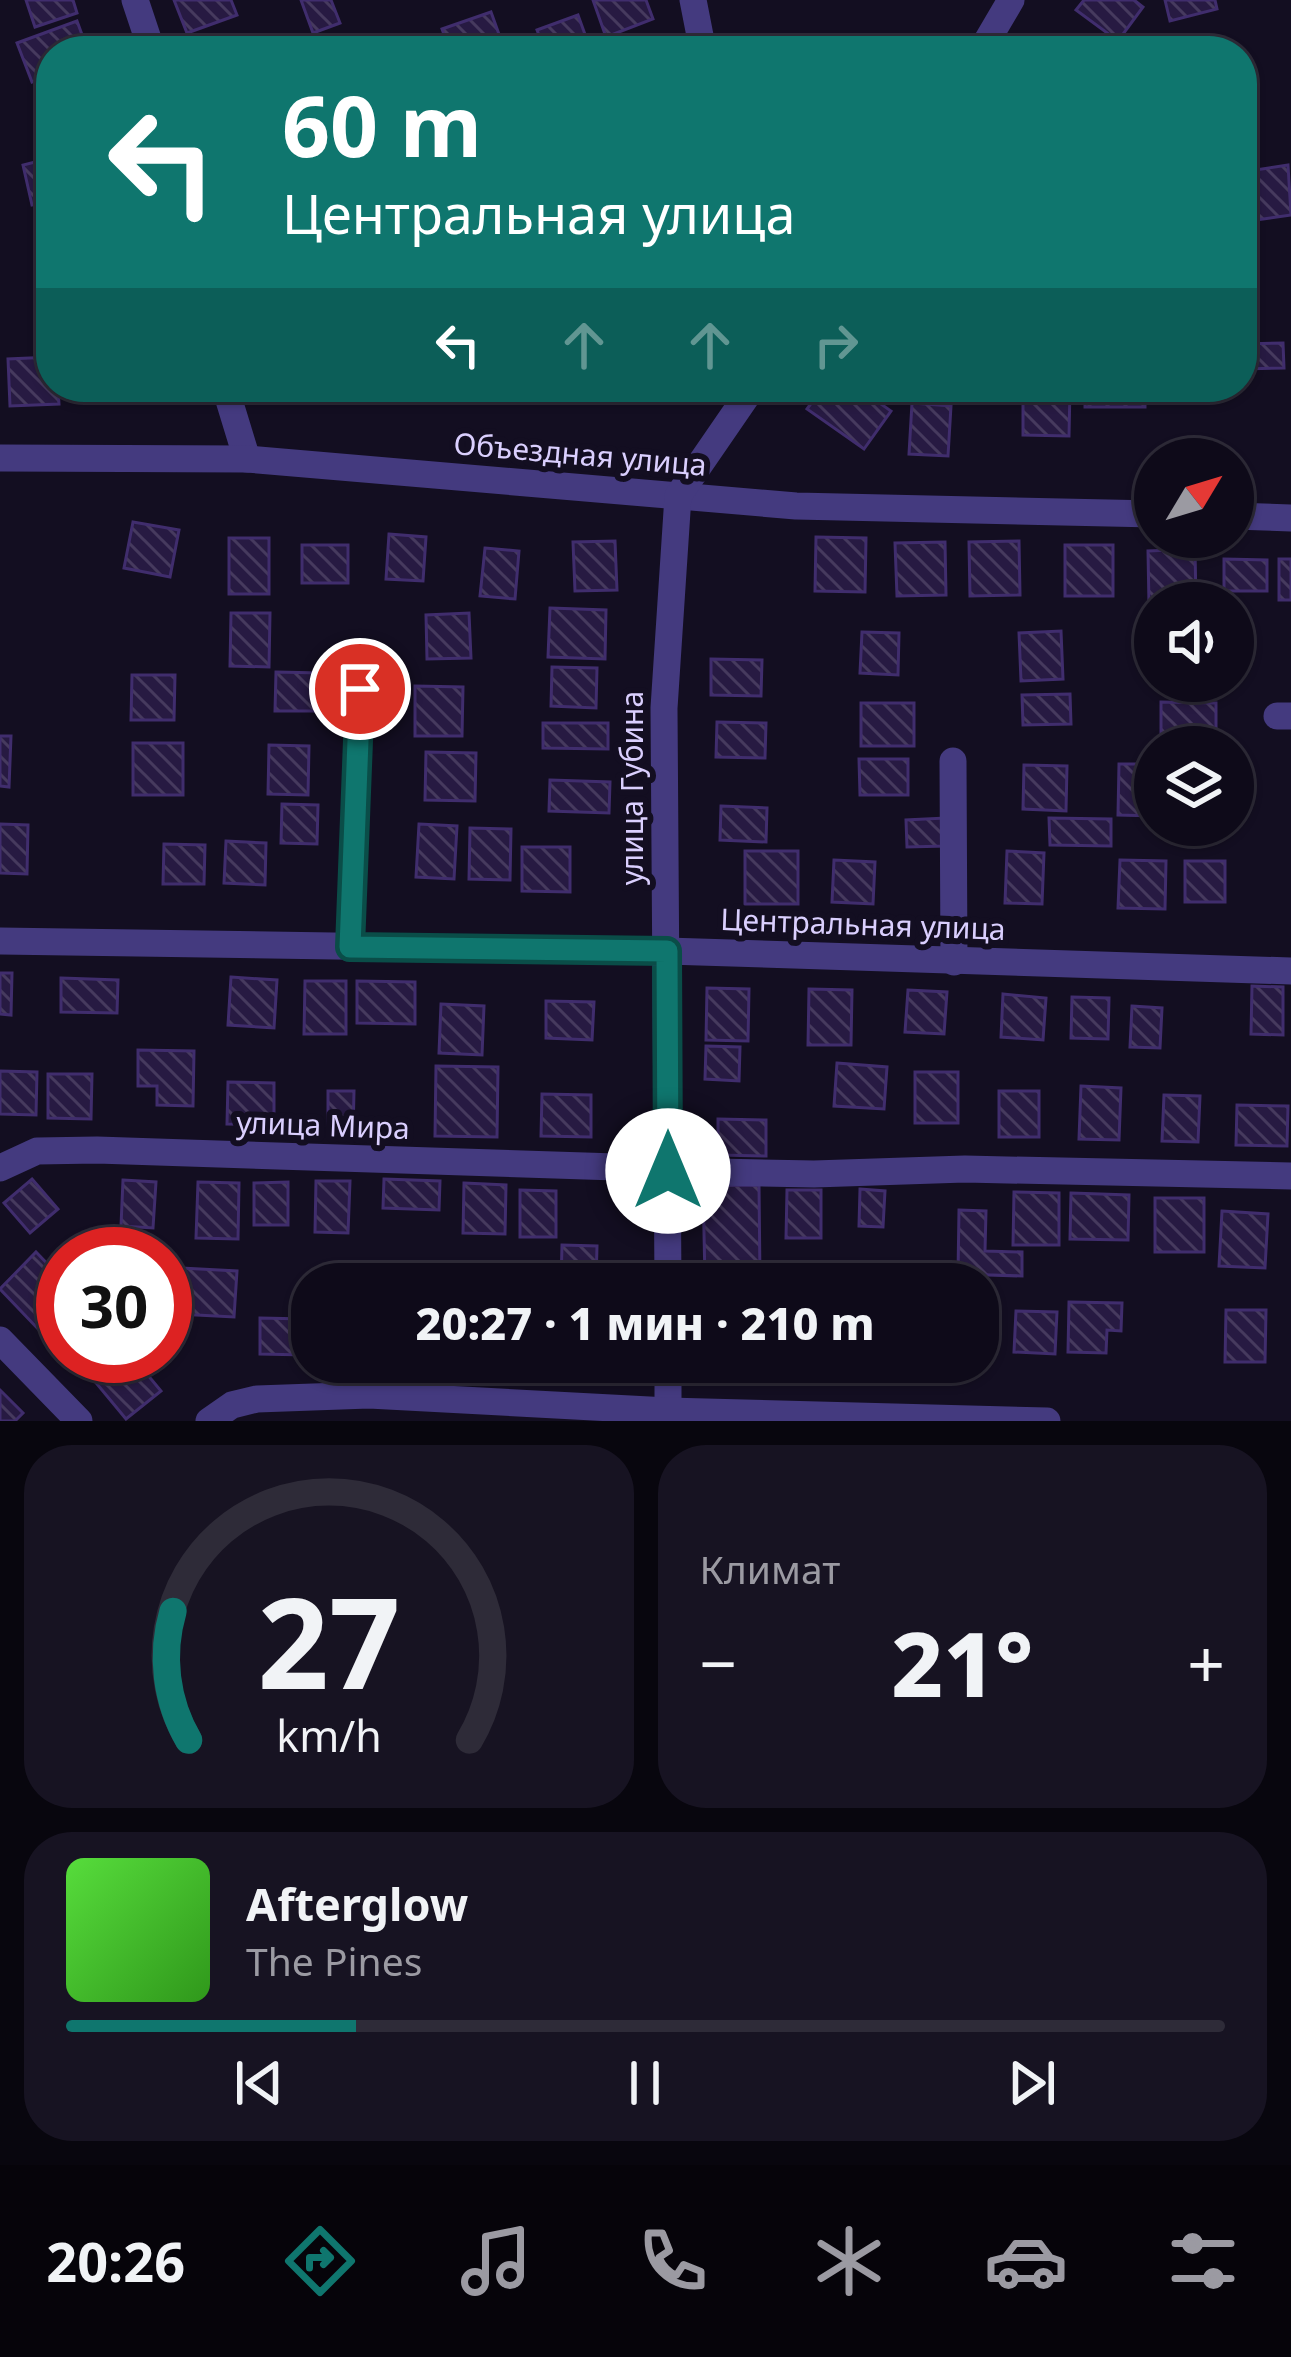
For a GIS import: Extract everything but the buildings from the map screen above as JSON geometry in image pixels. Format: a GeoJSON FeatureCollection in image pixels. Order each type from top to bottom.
{"type":"FeatureCollection","features":[{"type":"Feature","properties":{"kind":"street"},"geometry":{"type":"LineString","coordinates":[[135,0],[147,36]]}},
{"type":"Feature","properties":{"kind":"street"},"geometry":{"type":"LineString","coordinates":[[693,0],[700,36]]}},
{"type":"Feature","properties":{"kind":"street"},"geometry":{"type":"LineString","coordinates":[[990,36],[1011,0]]}},
{"type":"Feature","properties":{"kind":"street"},"geometry":{"type":"LineString","coordinates":[[230,402],[247,459]]}},
{"type":"Feature","properties":{"kind":"street"},"geometry":{"type":"LineString","coordinates":[[678,496],[743,402]]}},
{"type":"Feature","properties":{"kind":"street","name":"Объездная улица"},"geometry":{"type":"LineString","coordinates":[[0,458],[247,459],[796,506],[1134,514]]}},
{"type":"Feature","properties":{"kind":"street","name":"улица Губина"},"geometry":{"type":"LineString","coordinates":[[666,1263],[657,1169],[667,951],[664,707],[678,496]]}},
{"type":"Feature","properties":{"kind":"street"},"geometry":{"type":"LineString","coordinates":[[1254,517],[1291,518]]}},
{"type":"Feature","properties":{"kind":"street"},"geometry":{"type":"LineString","coordinates":[[350,947],[360,689]]}},
{"type":"Feature","properties":{"kind":"street"},"geometry":{"type":"LineString","coordinates":[[953,761],[954,962]]}},
{"type":"Feature","properties":{"kind":"street","name":"Центральная улица"},"geometry":{"type":"LineString","coordinates":[[0,941],[667,951],[1291,971]]}},
{"type":"Feature","properties":{"kind":"street","name":"улица Мира"},"geometry":{"type":"LineString","coordinates":[[0,1168],[37,1151],[97,1150],[814,1174],[965,1168],[1291,1177]]}},
{"type":"Feature","properties":{"kind":"street"},"geometry":{"type":"LineString","coordinates":[[0,1340],[80,1421]]}},
{"type":"Feature","properties":{"kind":"street"},"geometry":{"type":"LineString","coordinates":[[668,1383],[668,1416]]}},
{"type":"Feature","properties":{"kind":"street"},"geometry":{"type":"LineString","coordinates":[[209,1421],[232,1405],[257,1399],[369,1408],[1047,1421]]}},
{"type":"Feature","properties":{"kind":"route"},"geometry":{"type":"LineString","coordinates":[[360,689],[350,947],[667,951],[668,1171]]}}]}
